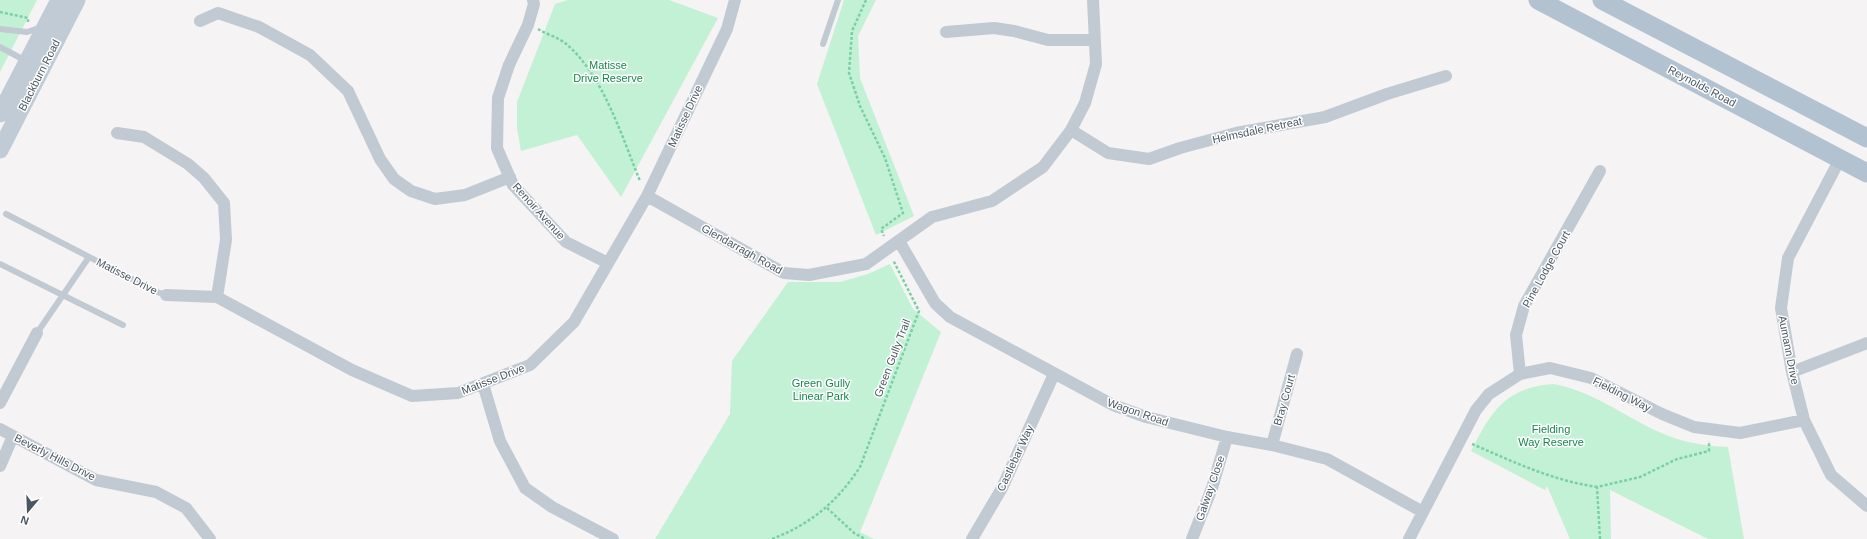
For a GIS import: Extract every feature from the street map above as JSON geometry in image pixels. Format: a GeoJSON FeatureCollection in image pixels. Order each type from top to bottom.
{"type":"FeatureCollection","features":[{"type":"Feature","properties":{"kind":"main road","name":"Blackburn Road"},"geometry":{"type":"LineString","coordinates":[[0,150],[34,66],[48,26],[60,0]]}},
{"type":"Feature","properties":{"kind":"main road","name":"Blackburn Road"},"geometry":{"type":"LineString","coordinates":[[0,114],[34,66],[77,0]]}},
{"type":"Feature","properties":{"kind":"main road","name":"Reynolds Road"},"geometry":{"type":"LineString","coordinates":[[1538,0],[1867,173]]}},
{"type":"Feature","properties":{"kind":"main road"},"geometry":{"type":"LineString","coordinates":[[1602,0],[1867,138]]}},
{"type":"Feature","properties":{"kind":"street","name":"Renoir Avenue"},"geometry":{"type":"LineString","coordinates":[[533,0],[534,4],[528,25],[509,66],[498,98],[497,148],[513,185],[566,242],[608,263]]}},
{"type":"Feature","properties":{"kind":"street","name":"Matisse Drive"},"geometry":{"type":"LineString","coordinates":[[166,295],[217,297],[352,370],[412,396],[458,393],[530,365],[574,322],[647,196],[727,28],[735,0]]}},
{"type":"Feature","properties":{"kind":"street","name":"Glendarragh Road"},"geometry":{"type":"LineString","coordinates":[[647,196],[784,273],[809,275],[866,264],[932,217],[992,201],[1042,166],[1071,130],[1085,102],[1096,64],[1093,0]]}},
{"type":"Feature","properties":{"kind":"street"},"geometry":{"type":"LineString","coordinates":[[200,21],[218,13],[259,27],[310,55],[348,91],[380,159],[394,179],[411,191],[435,199],[465,195],[510,177]]}},
{"type":"Feature","properties":{"kind":"street"},"geometry":{"type":"LineString","coordinates":[[946,32],[994,28],[1014,31],[1048,40],[1095,40]]}},
{"type":"Feature","properties":{"kind":"street","name":"Helmsdale Retreat"},"geometry":{"type":"LineString","coordinates":[[1071,130],[1108,153],[1149,159],[1180,148],[1236,133],[1325,117],[1387,94],[1446,76]]}},
{"type":"Feature","properties":{"kind":"street"},"geometry":{"type":"LineString","coordinates":[[117,134],[144,137],[188,164],[204,178],[224,204],[226,240],[217,297]]}},
{"type":"Feature","properties":{"kind":"street","name":"Aumann Drive"},"geometry":{"type":"LineString","coordinates":[[1840,158],[1788,258],[1781,308],[1792,372],[1804,420],[1831,475],[1867,506]]}},
{"type":"Feature","properties":{"kind":"street","name":"Pine Lodge Court"},"geometry":{"type":"LineString","coordinates":[[1520,374],[1516,335],[1524,306],[1600,171]]}},
{"type":"Feature","properties":{"kind":"street","name":"Wagon Road"},"geometry":{"type":"LineString","coordinates":[[899,241],[935,303],[950,317],[1054,374],[1119,407],[1146,417],[1227,437],[1272,445],[1327,459],[1423,512]]}},
{"type":"Feature","properties":{"kind":"street","name":"Matisse Drive"},"geometry":{"type":"LineString","coordinates":[[0,403],[37,333]]}},
{"type":"Feature","properties":{"kind":"street"},"geometry":{"type":"LineString","coordinates":[[1792,372],[1867,343]]}},
{"type":"Feature","properties":{"kind":"street","name":"Bray Court"},"geometry":{"type":"LineString","coordinates":[[1272,445],[1297,354]]}},
{"type":"Feature","properties":{"kind":"street","name":"Fielding Way"},"geometry":{"type":"LineString","coordinates":[[1409,539],[1476,410],[1489,394],[1520,374],[1550,368],[1591,378],[1662,414],[1694,426],[1710,429],[1740,433],[1804,420]]}},
{"type":"Feature","properties":{"kind":"street","name":"Castlebar Way"},"geometry":{"type":"LineString","coordinates":[[972,539],[1002,488],[1054,374]]}},
{"type":"Feature","properties":{"kind":"street"},"geometry":{"type":"LineString","coordinates":[[483,384],[500,441],[525,488],[552,507],[613,539]]}},
{"type":"Feature","properties":{"kind":"street","name":"Beverly Hills Drive"},"geometry":{"type":"LineString","coordinates":[[0,429],[96,480],[156,492],[186,508],[210,539]]}},
{"type":"Feature","properties":{"kind":"street"},"geometry":{"type":"LineString","coordinates":[[0,466],[13,436]]}},
{"type":"Feature","properties":{"kind":"street","name":"Galway Close"},"geometry":{"type":"LineString","coordinates":[[1192,539],[1212,488],[1227,437]]}},
{"type":"Feature","properties":{"kind":"lane"},"geometry":{"type":"LineString","coordinates":[[823,44],[838,0]]}},
{"type":"Feature","properties":{"kind":"lane"},"geometry":{"type":"LineString","coordinates":[[0,29],[28,32],[48,26]]}},
{"type":"Feature","properties":{"kind":"lane"},"geometry":{"type":"LineString","coordinates":[[0,47],[34,66]]}},
{"type":"Feature","properties":{"kind":"lane","name":"Matisse Drive"},"geometry":{"type":"LineString","coordinates":[[6,214],[166,295]]}},
{"type":"Feature","properties":{"kind":"lane","name":"Matisse Drive"},"geometry":{"type":"LineString","coordinates":[[37,333],[89,257]]}},
{"type":"Feature","properties":{"kind":"lane"},"geometry":{"type":"LineString","coordinates":[[0,264],[122,325]]}},
{"type":"Feature","properties":{"kind":"path","name":"Green Gully Trail"},"geometry":{"type":"LineString","coordinates":[[772,539],[788,533],[827,508],[848,486],[860,467],[919,311],[888,249],[881,228],[903,213],[885,158],[860,106],[849,73],[852,31],[866,0]]}},
{"type":"Feature","properties":{"kind":"path"},"geometry":{"type":"LineString","coordinates":[[0,12],[28,18],[28,25]]}},
{"type":"Feature","properties":{"kind":"path"},"geometry":{"type":"LineString","coordinates":[[528,25],[564,43],[589,70],[610,107],[647,196]]}},
{"type":"Feature","properties":{"kind":"path"},"geometry":{"type":"LineString","coordinates":[[1460,439],[1537,472],[1571,483],[1597,487],[1640,477],[1677,459],[1709,451],[1710,429]]}},
{"type":"Feature","properties":{"kind":"path"},"geometry":{"type":"LineString","coordinates":[[1597,487],[1600,539]]}},
{"type":"Feature","properties":{"kind":"path"},"geometry":{"type":"LineString","coordinates":[[827,508],[854,533],[865,539]]}},
{"type":"Feature","properties":{"kind":"green space"},"geometry":{"type":"Polygon","coordinates":[[[0,0],[37,0],[0,72],[0,0]]]}},
{"type":"Feature","properties":{"kind":"green space","name":"Matisse Drive Reserve"},"geometry":{"type":"Polygon","coordinates":[[[568,0],[669,0],[718,18],[621,197],[577,135],[521,151],[517,128],[517,102],[555,4],[568,0]]]}},
{"type":"Feature","properties":{"kind":"green space"},"geometry":{"type":"Polygon","coordinates":[[[844,0],[876,0],[858,36],[860,78],[914,216],[876,235],[817,84],[844,0]]]}},
{"type":"Feature","properties":{"kind":"green space","name":"Green Gully Linear Park"},"geometry":{"type":"Polygon","coordinates":[[[890,264],[913,309],[941,332],[860,532],[874,539],[655,539],[730,414],[732,361],[788,282],[840,282],[868,274],[890,264]]]}},
{"type":"Feature","properties":{"kind":"green space","name":"Fielding Way Reserve"},"geometry":{"type":"Polygon","coordinates":[[[1554,384],[1582,392],[1646,426],[1667,435],[1693,443],[1728,447],[1744,539],[1708,539],[1610,490],[1611,539],[1570,539],[1547,486],[1545,490],[1471,451],[1493,413],[1511,396],[1523,390],[1537,386],[1554,384]]]}}]}
